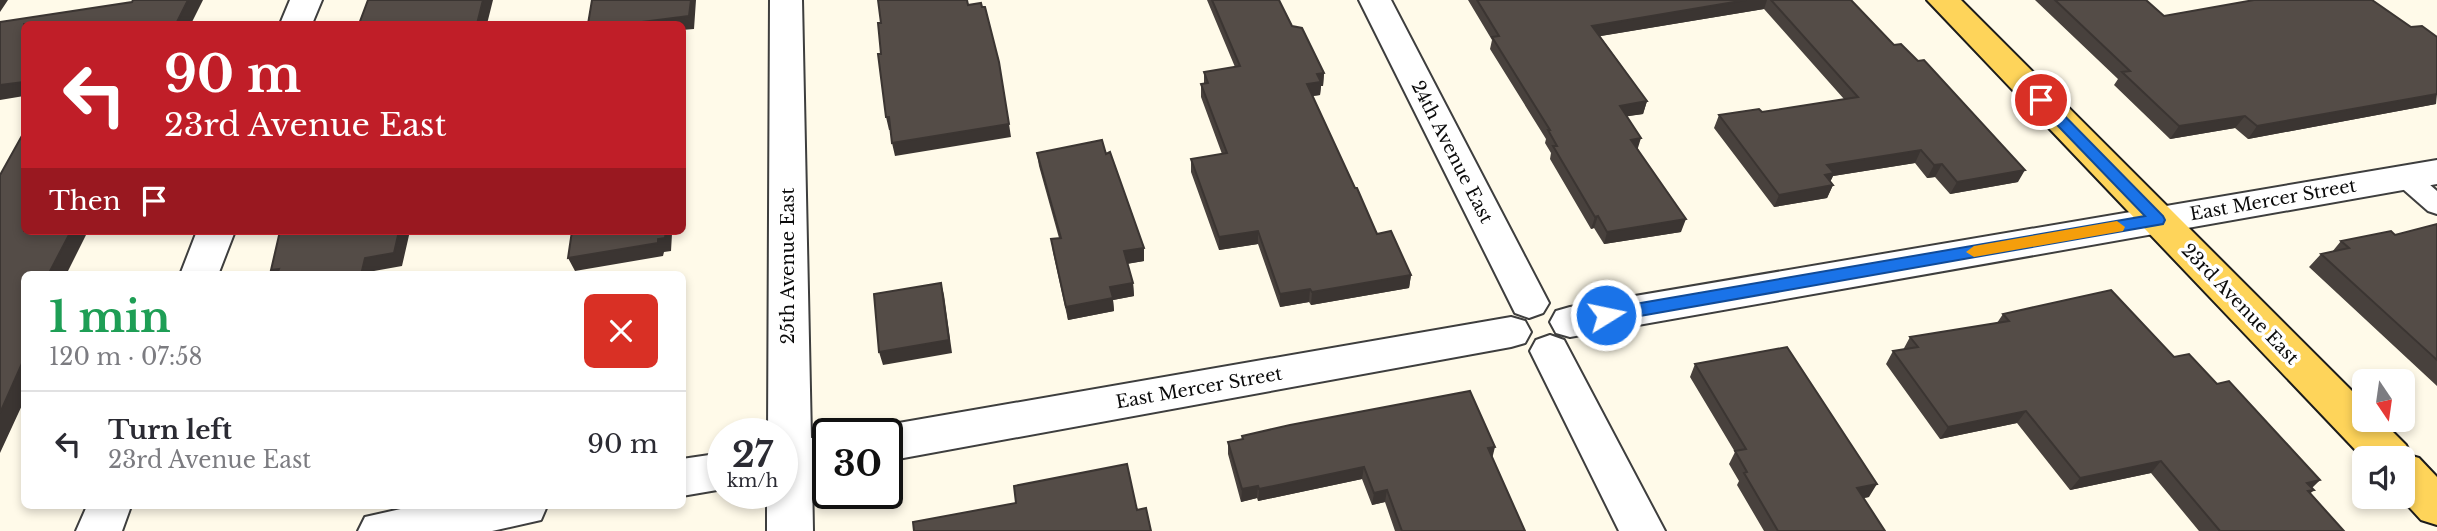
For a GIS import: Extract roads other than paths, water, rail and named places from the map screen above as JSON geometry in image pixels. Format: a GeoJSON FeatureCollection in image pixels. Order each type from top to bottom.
{"type":"FeatureCollection","features":[{"type":"Feature","properties":{"kind":"main road","name":"23rd Avenue East"},"geometry":{"type":"LineString","coordinates":[[1943,0],[2379,446]]}},
{"type":"Feature","properties":{"kind":"main road"},"geometry":{"type":"LineString","coordinates":[[2415,483],[2437,506]]}},
{"type":"Feature","properties":{"kind":"street"},"geometry":{"type":"LineString","coordinates":[[297,21],[306,0]]}},
{"type":"Feature","properties":{"kind":"street","name":"25th Avenue East"},"geometry":{"type":"LineString","coordinates":[[786,0],[800,458],[790,531]]}},
{"type":"Feature","properties":{"kind":"street","name":"24th Avenue East"},"geometry":{"type":"LineString","coordinates":[[1375,0],[1520,318]]}},
{"type":"Feature","properties":{"kind":"street","name":"East Mercer Street"},"geometry":{"type":"LineString","coordinates":[[1560,336],[2158,220],[2421,174]]}},
{"type":"Feature","properties":{"kind":"street"},"geometry":{"type":"LineString","coordinates":[[201,271],[214,235]]}},
{"type":"Feature","properties":{"kind":"street"},"geometry":{"type":"LineString","coordinates":[[1520,318],[1554,307],[1560,336],[1642,531]]}},
{"type":"Feature","properties":{"kind":"street","name":"East Mercer Street"},"geometry":{"type":"LineString","coordinates":[[903,440],[1520,318]]}},
{"type":"Feature","properties":{"kind":"street"},"geometry":{"type":"LineString","coordinates":[[686,477],[707,474]]}},
{"type":"Feature","properties":{"kind":"street"},"geometry":{"type":"LineString","coordinates":[[99,531],[108,509]]}},
{"type":"Feature","properties":{"kind":"street"},"geometry":{"type":"LineString","coordinates":[[381,531],[508,509]]}},
{"type":"Feature","properties":{"kind":"lane"},"geometry":{"type":"LineString","coordinates":[[2421,174],[2437,205]]}}]}
